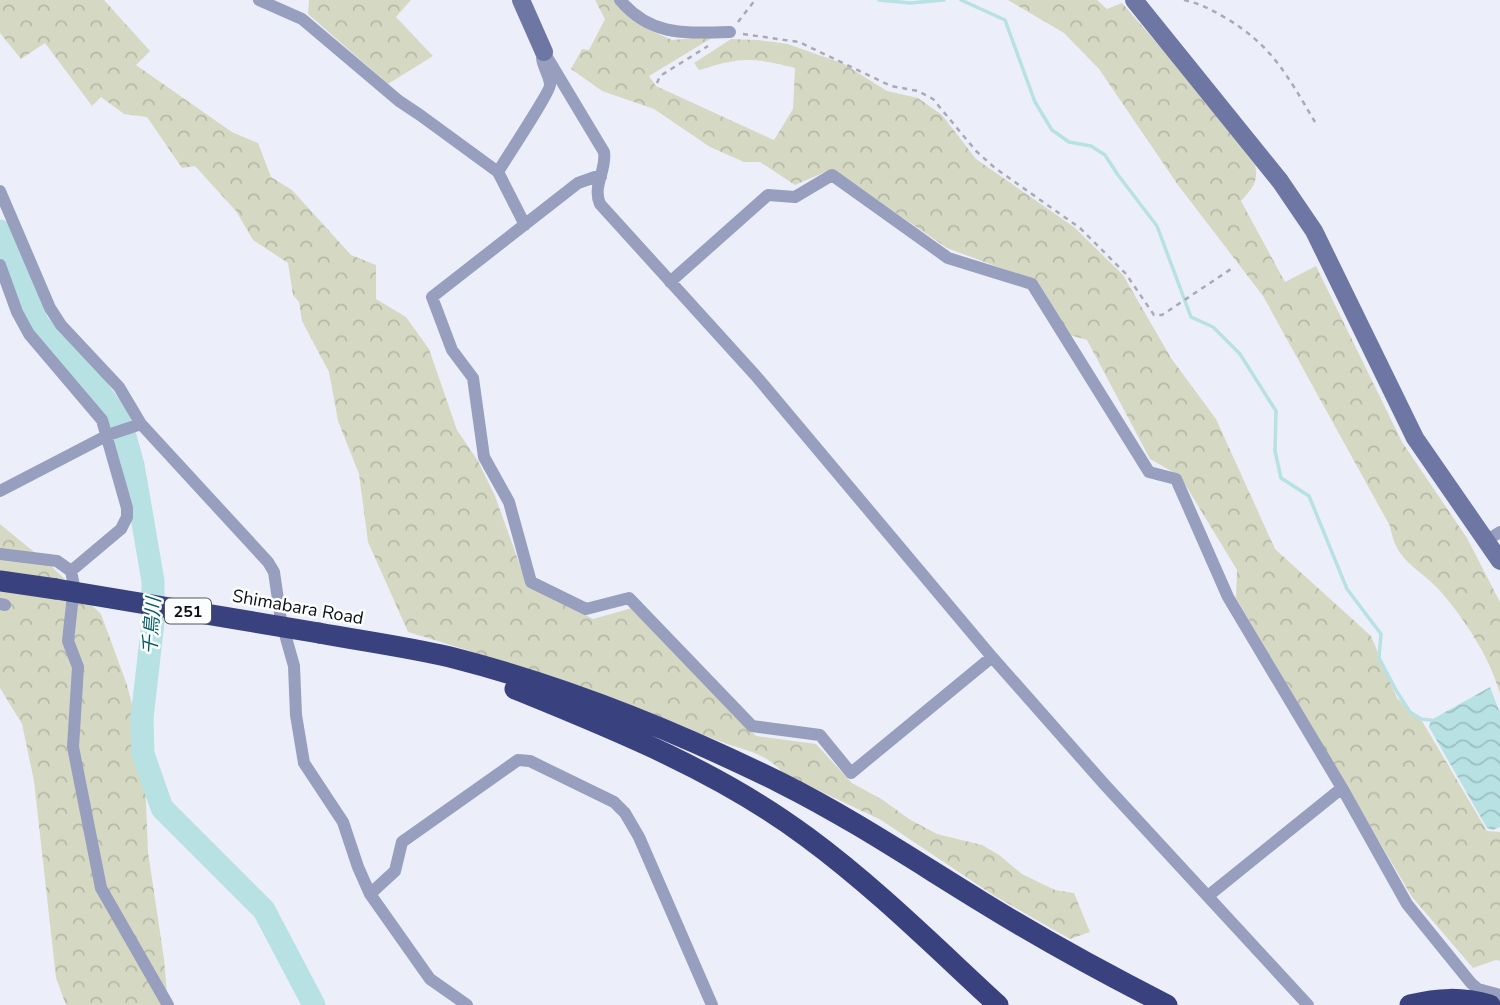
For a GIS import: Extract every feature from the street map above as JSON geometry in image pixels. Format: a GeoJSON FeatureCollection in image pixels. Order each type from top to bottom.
{"type":"FeatureCollection","features":[{"type":"Feature","properties":{"kind":"highway","name":"Shimabara Road"},"geometry":{"type":"LineString","coordinates":[[0,581],[380,645]]}},
{"type":"Feature","properties":{"kind":"highway"},"geometry":{"type":"LineString","coordinates":[[380,645],[513,688],[575,713],[648,746],[757,803],[807,836],[859,878],[998,1005]]}},
{"type":"Feature","properties":{"kind":"highway"},"geometry":{"type":"LineString","coordinates":[[380,645],[446,656],[515,676],[622,714],[709,750],[781,783],[851,820],[984,903],[1167,1005]]}},
{"type":"Feature","properties":{"kind":"highway"},"geometry":{"type":"LineString","coordinates":[[1410,1005],[1450,998],[1490,1005]]}},
{"type":"Feature","properties":{"kind":"street"},"geometry":{"type":"LineString","coordinates":[[259,0],[302,19],[398,101],[498,172],[525,225]]}},
{"type":"Feature","properties":{"kind":"street"},"geometry":{"type":"LineString","coordinates":[[521,0],[544,51],[604,152],[605,159],[596,197],[600,204],[756,376],[992,657],[1105,785],[1308,1005]]}},
{"type":"Feature","properties":{"kind":"street"},"geometry":{"type":"LineString","coordinates":[[620,0],[639,19],[676,33],[730,32]]}},
{"type":"Feature","properties":{"kind":"street"},"geometry":{"type":"LineString","coordinates":[[1134,0],[1280,181],[1314,231],[1415,438],[1493,536],[1500,561]]}},
{"type":"Feature","properties":{"kind":"street"},"geometry":{"type":"LineString","coordinates":[[498,172],[551,88],[542,62],[544,51]]}},
{"type":"Feature","properties":{"kind":"street"},"geometry":{"type":"LineString","coordinates":[[670,282],[768,195],[795,197],[832,175],[948,258],[1032,284],[1149,472],[1175,479],[1228,597],[1342,788],[1407,904],[1471,983],[1478,989],[1500,995]]}},
{"type":"Feature","properties":{"kind":"street"},"geometry":{"type":"LineString","coordinates":[[601,177],[578,183],[432,297],[452,350],[473,378],[484,457],[509,502],[531,582],[586,609],[629,598],[752,726],[820,735],[851,773],[992,657]]}},
{"type":"Feature","properties":{"kind":"street"},"geometry":{"type":"LineString","coordinates":[[0,191],[50,308],[61,325],[119,387],[138,425],[268,562],[274,572],[281,620],[294,666],[296,715],[304,763],[343,822],[370,894],[430,979],[467,1005]]}},
{"type":"Feature","properties":{"kind":"street"},"geometry":{"type":"LineString","coordinates":[[0,265],[17,312],[29,334],[91,405],[110,434],[127,517],[121,529],[71,571]]}},
{"type":"Feature","properties":{"kind":"street"},"geometry":{"type":"LineString","coordinates":[[0,491],[110,434],[138,425]]}},
{"type":"Feature","properties":{"kind":"street"},"geometry":{"type":"LineString","coordinates":[[0,554],[57,561],[71,571],[74,586],[68,641],[78,667],[73,747],[101,888],[168,1005]]}},
{"type":"Feature","properties":{"kind":"street"},"geometry":{"type":"LineString","coordinates":[[370,894],[395,871],[402,842],[518,760],[530,761],[614,802],[625,813],[639,837],[712,1005]]}},
{"type":"Feature","properties":{"kind":"street"},"geometry":{"type":"LineString","coordinates":[[1208,896],[1342,788]]}},
{"type":"Feature","properties":{"kind":"path"},"geometry":{"type":"LineString","coordinates":[[657,83],[660,76],[730,32],[755,0]]}},
{"type":"Feature","properties":{"kind":"path"},"geometry":{"type":"LineString","coordinates":[[1184,0],[1195,2],[1220,15],[1266,47],[1315,122]]}},
{"type":"Feature","properties":{"kind":"path"},"geometry":{"type":"LineString","coordinates":[[730,32],[799,42],[891,86],[918,91],[933,99],[976,151],[995,168],[1080,228],[1126,274],[1154,315],[1162,314],[1231,269]]}},
{"type":"Feature","properties":{"kind":"green space"},"geometry":{"type":"Polygon","coordinates":[[[0,0],[104,0],[150,51],[136,65],[232,132],[258,143],[271,177],[292,190],[351,255],[376,265],[376,299],[406,317],[429,349],[457,430],[478,461],[495,496],[526,582],[593,619],[632,608],[756,736],[816,744],[852,783],[883,800],[909,819],[937,834],[982,845],[1022,874],[1055,890],[1074,893],[1090,932],[1070,939],[993,895],[881,820],[784,774],[768,760],[752,752],[562,682],[408,632],[368,542],[359,474],[338,421],[329,372],[302,321],[299,302],[293,295],[288,263],[253,240],[236,211],[195,166],[182,168],[147,117],[124,114],[101,97],[92,106],[45,43],[21,59],[0,33],[0,0]]]}},
{"type":"Feature","properties":{"kind":"green space"},"geometry":{"type":"Polygon","coordinates":[[[309,0],[411,0],[396,17],[433,56],[388,84],[308,14],[309,0]]]}},
{"type":"Feature","properties":{"kind":"green space"},"geometry":{"type":"Polygon","coordinates":[[[595,0],[617,0],[645,28],[672,40],[715,36],[649,76],[656,86],[774,140],[793,109],[795,68],[747,60],[699,70],[694,63],[731,39],[788,44],[844,64],[887,91],[918,98],[942,115],[976,159],[1074,227],[1123,275],[1171,358],[1216,419],[1275,549],[1371,636],[1397,698],[1422,721],[1487,831],[1500,832],[1500,961],[1473,968],[1412,897],[1236,598],[1237,570],[1180,476],[1150,459],[1087,340],[1070,335],[1038,282],[947,248],[832,169],[795,185],[760,162],[744,162],[710,147],[654,109],[602,91],[571,69],[582,49],[589,50],[605,19],[595,0]]]}},
{"type":"Feature","properties":{"kind":"green space"},"geometry":{"type":"Polygon","coordinates":[[[1008,0],[1097,0],[1107,9],[1122,3],[1182,72],[1255,165],[1254,185],[1241,201],[1285,282],[1316,266],[1402,442],[1467,538],[1500,602],[1500,694],[1484,654],[1459,615],[1441,592],[1403,557],[1397,548],[1390,526],[1263,296],[1178,185],[1099,69],[1064,33],[1008,0]]]}},
{"type":"Feature","properties":{"kind":"green space"},"geometry":{"type":"Polygon","coordinates":[[[0,524],[51,566],[101,614],[127,685],[144,750],[148,852],[168,1005],[66,1005],[56,978],[34,781],[22,724],[0,688],[0,524]]]}},
{"type":"Feature","properties":{"kind":"water"},"geometry":{"type":"Polygon","coordinates":[[[1490,687],[1500,713],[1500,827],[1493,830],[1487,828],[1429,727],[1431,720],[1490,687]]]}},
{"type":"Feature","properties":{"kind":"waterway"},"geometry":{"type":"LineString","coordinates":[[879,0],[910,3],[944,0]]}},
{"type":"Feature","properties":{"kind":"waterway"},"geometry":{"type":"LineString","coordinates":[[961,0],[1005,20],[1035,102],[1052,130],[1069,142],[1091,146],[1105,155],[1157,226],[1191,317],[1213,327],[1240,354],[1276,411],[1275,451],[1281,478],[1309,496],[1347,589],[1381,634],[1379,658],[1397,692],[1410,712],[1421,719],[1431,720]]}},
{"type":"Feature","properties":{"kind":"waterway","name":"千鳥川"},"geometry":{"type":"LineString","coordinates":[[0,231],[38,324],[91,380],[121,422],[133,465],[153,581],[153,622],[142,718],[143,754],[162,808],[264,910],[314,1005]]}}]}
